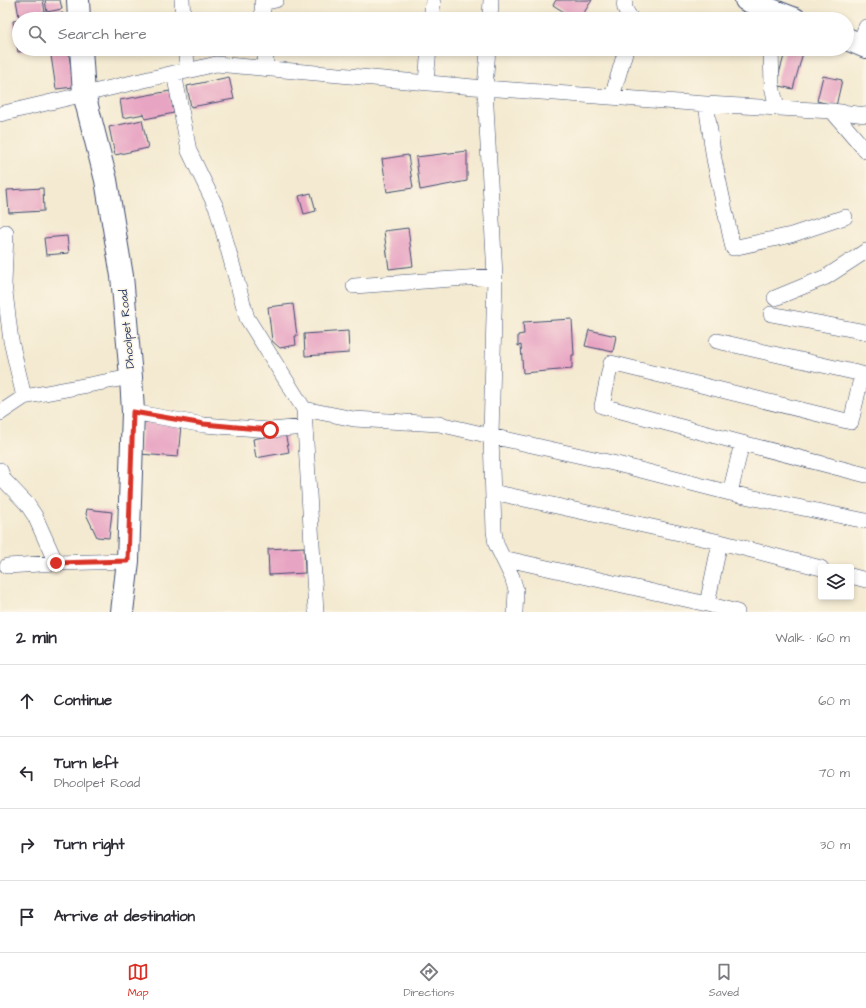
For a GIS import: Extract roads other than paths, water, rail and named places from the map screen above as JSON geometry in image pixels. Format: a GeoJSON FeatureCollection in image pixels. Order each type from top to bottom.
{"type":"FeatureCollection","features":[{"type":"Feature","properties":{"kind":"main road"},"geometry":{"type":"LineString","coordinates":[[78,0],[79,12]]}},
{"type":"Feature","properties":{"kind":"main road"},"geometry":{"type":"LineString","coordinates":[[746,0],[767,12]]}},
{"type":"Feature","properties":{"kind":"main road","name":"Dhoolpet Road"},"geometry":{"type":"LineString","coordinates":[[81,56],[84,94],[106,180],[122,276],[131,377],[133,412],[128,561],[122,612]]}},
{"type":"Feature","properties":{"kind":"street"},"geometry":{"type":"LineString","coordinates":[[182,0],[183,12]]}},
{"type":"Feature","properties":{"kind":"street"},"geometry":{"type":"LineString","coordinates":[[263,12],[262,3],[276,0]]}},
{"type":"Feature","properties":{"kind":"street"},"geometry":{"type":"LineString","coordinates":[[491,12],[492,0]]}},
{"type":"Feature","properties":{"kind":"street"},"geometry":{"type":"LineString","coordinates":[[625,0],[624,5],[627,12]]}},
{"type":"Feature","properties":{"kind":"street"},"geometry":{"type":"LineString","coordinates":[[432,12],[433,3]]}},
{"type":"Feature","properties":{"kind":"street"},"geometry":{"type":"LineString","coordinates":[[184,56],[181,72],[189,151],[217,209],[247,318],[304,409],[316,612]]}},
{"type":"Feature","properties":{"kind":"street"},"geometry":{"type":"LineString","coordinates":[[265,56],[266,68]]}},
{"type":"Feature","properties":{"kind":"street"},"geometry":{"type":"LineString","coordinates":[[426,82],[428,56]]}},
{"type":"Feature","properties":{"kind":"street"},"geometry":{"type":"LineString","coordinates":[[487,56],[485,88],[495,276],[490,436],[492,492],[496,544],[512,577],[516,590],[515,612]]}},
{"type":"Feature","properties":{"kind":"street"},"geometry":{"type":"LineString","coordinates":[[612,97],[624,56]]}},
{"type":"Feature","properties":{"kind":"street"},"geometry":{"type":"LineString","coordinates":[[771,56],[772,86],[777,108]]}},
{"type":"Feature","properties":{"kind":"street"},"geometry":{"type":"LineString","coordinates":[[0,114],[216,64],[485,88],[866,114]]}},
{"type":"Feature","properties":{"kind":"street"},"geometry":{"type":"LineString","coordinates":[[706,104],[714,159],[733,248],[791,235],[844,217]]}},
{"type":"Feature","properties":{"kind":"street"},"geometry":{"type":"LineString","coordinates":[[832,111],[866,151]]}},
{"type":"Feature","properties":{"kind":"street"},"geometry":{"type":"LineString","coordinates":[[6,232],[4,284],[11,342],[24,398]]}},
{"type":"Feature","properties":{"kind":"street"},"geometry":{"type":"LineString","coordinates":[[775,298],[826,276],[866,251]]}},
{"type":"Feature","properties":{"kind":"street"},"geometry":{"type":"LineString","coordinates":[[354,286],[495,276]]}},
{"type":"Feature","properties":{"kind":"street"},"geometry":{"type":"LineString","coordinates":[[771,314],[866,332]]}},
{"type":"Feature","properties":{"kind":"street"},"geometry":{"type":"LineString","coordinates":[[717,341],[862,374],[851,422],[611,363],[602,406],[866,475]]}},
{"type":"Feature","properties":{"kind":"street"},"geometry":{"type":"LineString","coordinates":[[0,413],[24,398],[131,377]]}},
{"type":"Feature","properties":{"kind":"street"},"geometry":{"type":"LineString","coordinates":[[304,409],[354,419],[439,424],[617,464],[730,493],[866,521]]}},
{"type":"Feature","properties":{"kind":"street"},"geometry":{"type":"LineString","coordinates":[[133,412],[204,424],[270,430],[305,426]]}},
{"type":"Feature","properties":{"kind":"street"},"geometry":{"type":"LineString","coordinates":[[730,493],[742,443]]}},
{"type":"Feature","properties":{"kind":"street"},"geometry":{"type":"LineString","coordinates":[[0,470],[4,480],[27,504],[35,516],[56,563]]}},
{"type":"Feature","properties":{"kind":"street"},"geometry":{"type":"LineString","coordinates":[[492,492],[720,542],[818,567]]}},
{"type":"Feature","properties":{"kind":"street"},"geometry":{"type":"LineString","coordinates":[[707,604],[720,542]]}},
{"type":"Feature","properties":{"kind":"street"},"geometry":{"type":"LineString","coordinates":[[503,558],[737,612]]}},
{"type":"Feature","properties":{"kind":"street"},"geometry":{"type":"LineString","coordinates":[[6,566],[128,561]]}},
{"type":"Feature","properties":{"kind":"street"},"geometry":{"type":"LineString","coordinates":[[854,577],[866,580]]}}]}
